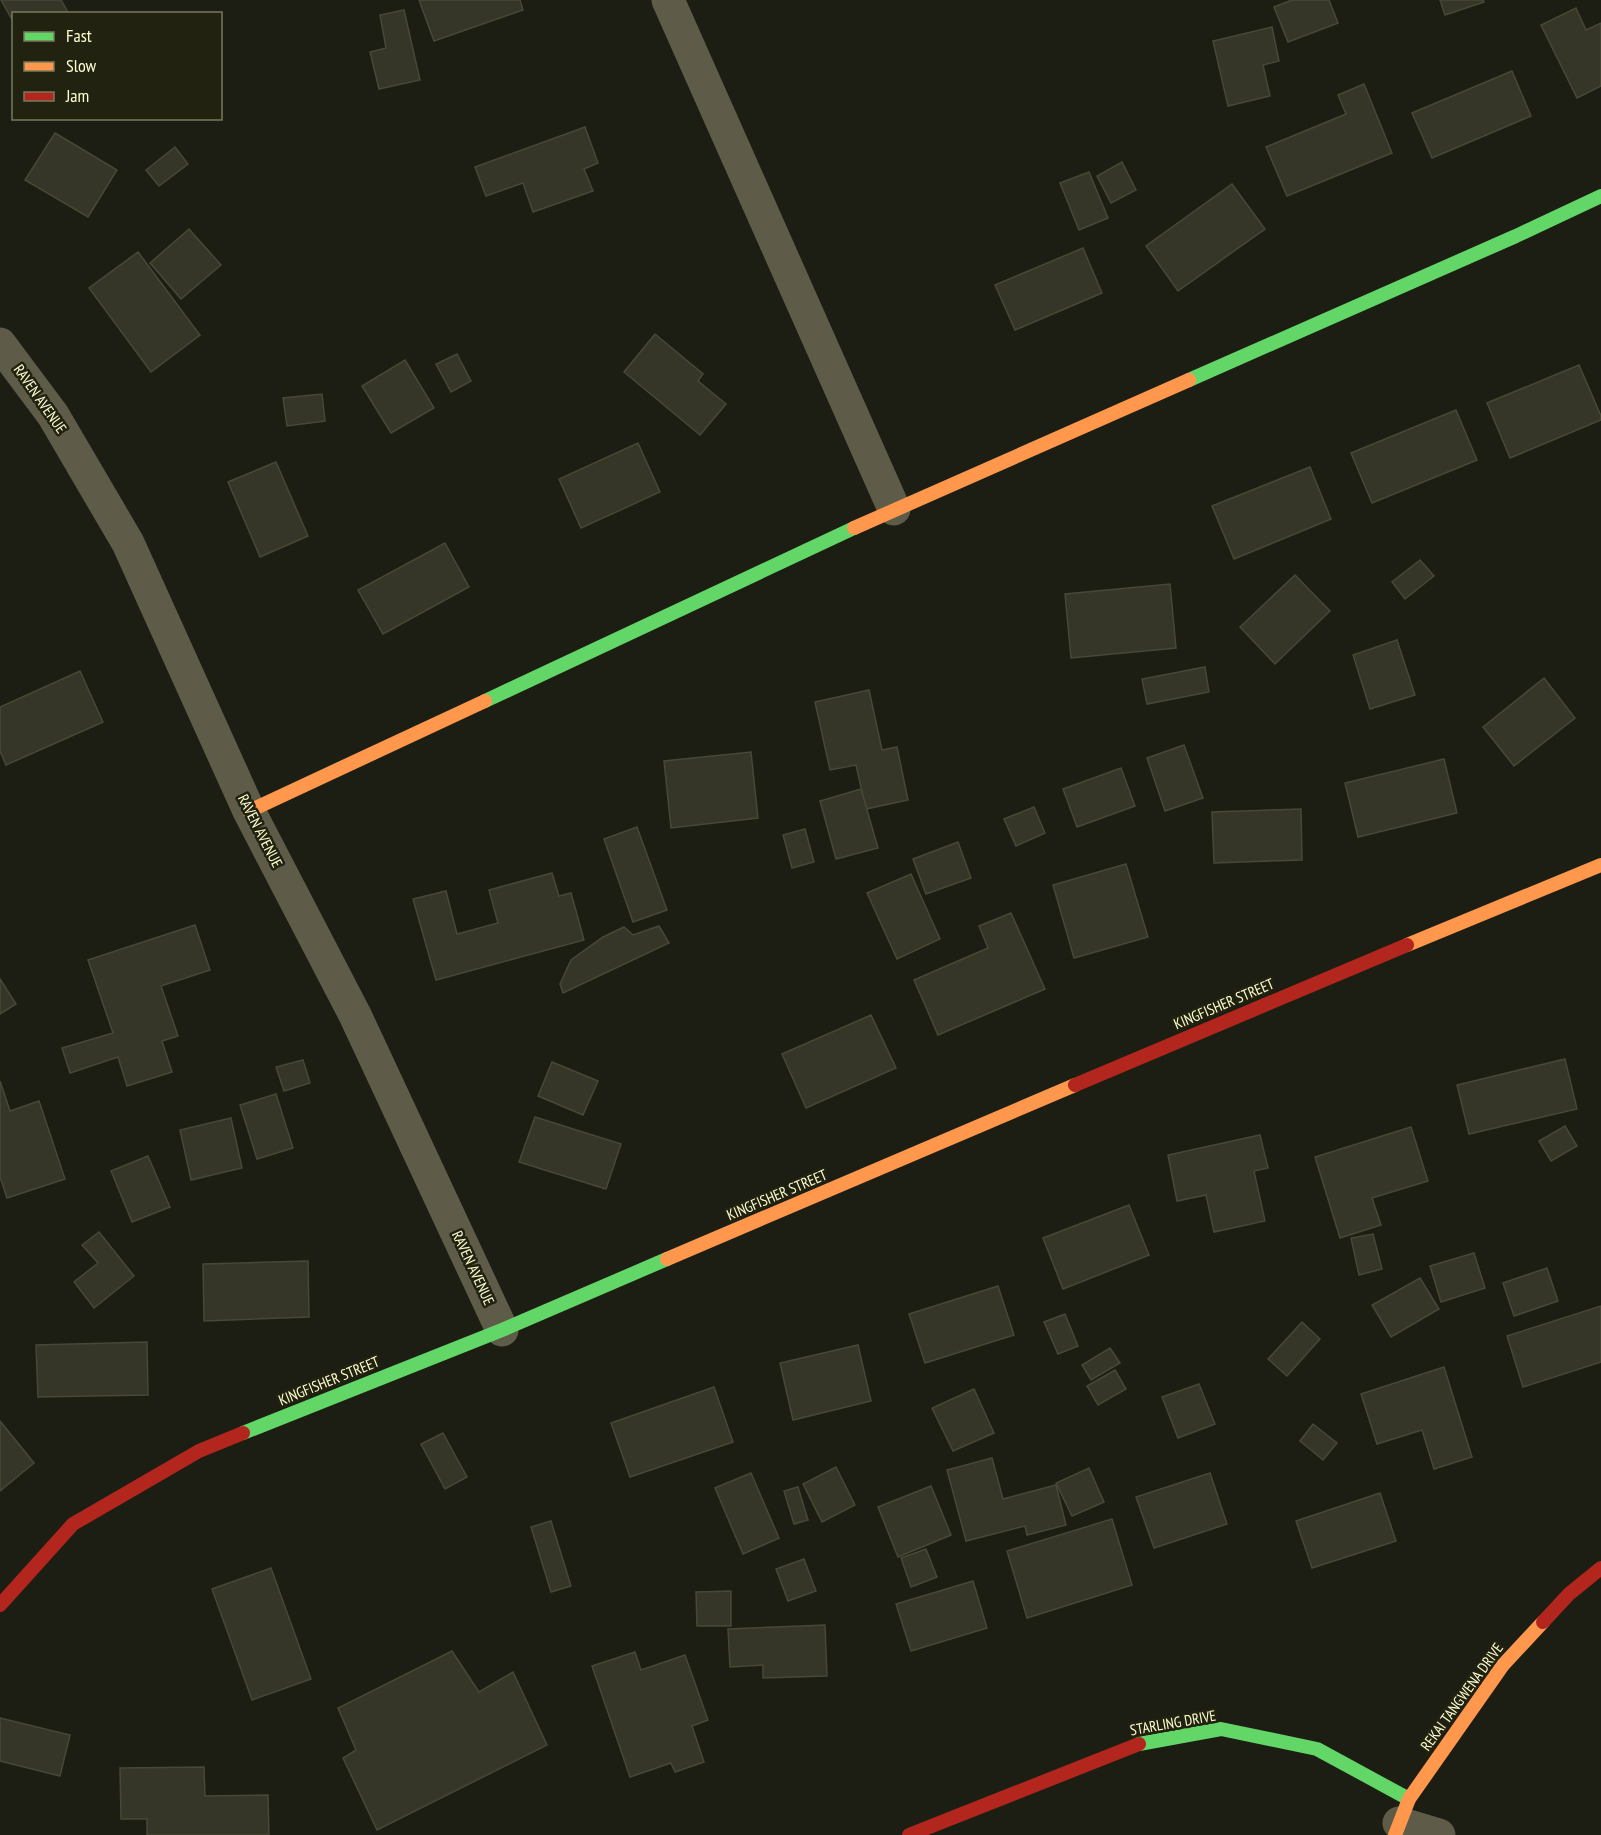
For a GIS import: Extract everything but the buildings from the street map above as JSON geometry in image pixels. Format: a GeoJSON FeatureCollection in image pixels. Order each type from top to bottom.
{"type":"FeatureCollection","features":[{"type":"Feature","properties":{"kind":"street"},"geometry":{"type":"LineString","coordinates":[[668,0],[894,509]]}},
{"type":"Feature","properties":{"kind":"street"},"geometry":{"type":"LineString","coordinates":[[249,811],[894,509],[1516,236],[1601,196]]}},
{"type":"Feature","properties":{"kind":"street","name":"RAVEN AVENUE"},"geometry":{"type":"LineString","coordinates":[[0,344],[53,415],[128,543],[249,811],[355,1015],[502,1330]]}},
{"type":"Feature","properties":{"kind":"street","name":"KINGFISHER STREET"},"geometry":{"type":"LineString","coordinates":[[0,1605],[73,1524],[199,1451],[502,1330],[1298,990],[1601,865]]}},
{"type":"Feature","properties":{"kind":"street","name":"REKAI TANGWENA DRIVE"},"geometry":{"type":"LineString","coordinates":[[1401,1819],[1503,1665],[1569,1594],[1601,1568]]}},
{"type":"Feature","properties":{"kind":"street","name":"STARLING DRIVE"},"geometry":{"type":"LineString","coordinates":[[909,1835],[1136,1744],[1221,1729],[1317,1749],[1401,1819]]}},
{"type":"Feature","properties":{"kind":"street"},"geometry":{"type":"LineString","coordinates":[[1401,1819],[1439,1835]]}},
{"type":"Feature","properties":{"kind":"traffic: fast"},"geometry":{"type":"LineString","coordinates":[[1189,380],[1516,236],[1601,196]]}},
{"type":"Feature","properties":{"kind":"traffic: fast"},"geometry":{"type":"LineString","coordinates":[[485,701],[854,528]]}},
{"type":"Feature","properties":{"kind":"traffic: fast"},"geometry":{"type":"LineString","coordinates":[[243,1433],[502,1330],[667,1259]]}},
{"type":"Feature","properties":{"kind":"traffic: fast"},"geometry":{"type":"LineString","coordinates":[[1139,1744],[1221,1729],[1317,1749],[1409,1799]]}},
{"type":"Feature","properties":{"kind":"traffic: slow"},"geometry":{"type":"LineString","coordinates":[[854,528],[1189,380]]}},
{"type":"Feature","properties":{"kind":"traffic: slow"},"geometry":{"type":"LineString","coordinates":[[249,811],[485,701]]}},
{"type":"Feature","properties":{"kind":"traffic: slow"},"geometry":{"type":"LineString","coordinates":[[1407,945],[1601,865]]}},
{"type":"Feature","properties":{"kind":"traffic: slow"},"geometry":{"type":"LineString","coordinates":[[667,1259],[1075,1085]]}},
{"type":"Feature","properties":{"kind":"traffic: slow"},"geometry":{"type":"LineString","coordinates":[[1395,1835],[1409,1799],[1503,1665],[1543,1622]]}},
{"type":"Feature","properties":{"kind":"traffic: jam"},"geometry":{"type":"LineString","coordinates":[[1075,1085],[1407,945]]}},
{"type":"Feature","properties":{"kind":"traffic: jam"},"geometry":{"type":"LineString","coordinates":[[0,1605],[73,1524],[199,1451],[243,1433]]}},
{"type":"Feature","properties":{"kind":"traffic: jam"},"geometry":{"type":"LineString","coordinates":[[1543,1622],[1569,1594],[1601,1568]]}},
{"type":"Feature","properties":{"kind":"traffic: jam"},"geometry":{"type":"LineString","coordinates":[[909,1835],[1139,1744]]}}]}
